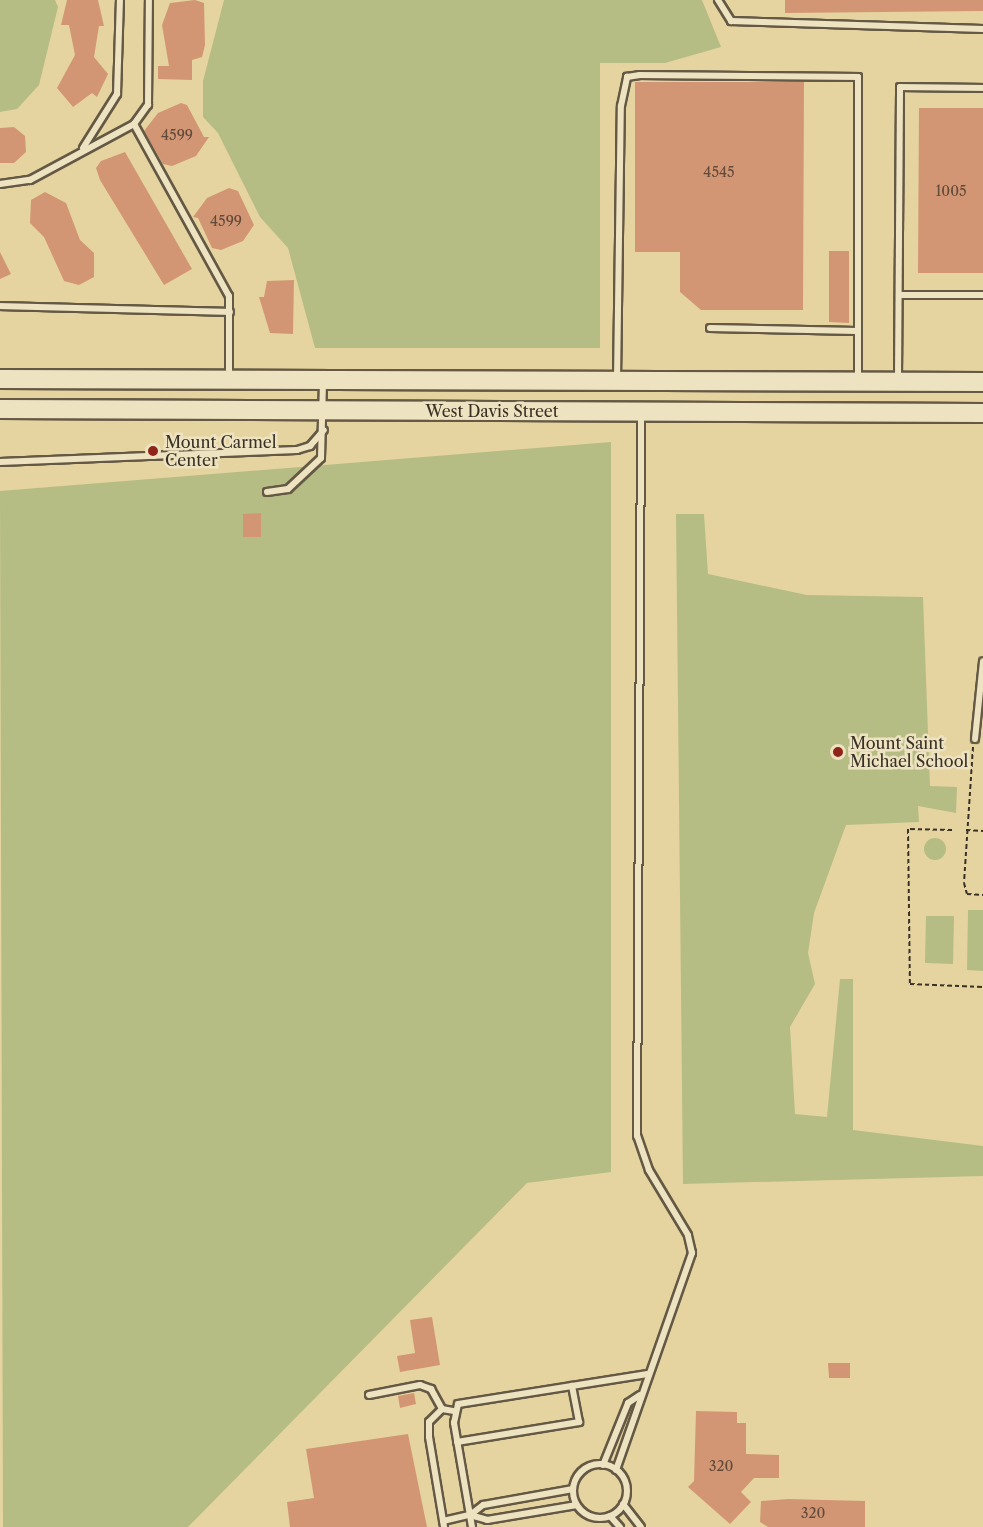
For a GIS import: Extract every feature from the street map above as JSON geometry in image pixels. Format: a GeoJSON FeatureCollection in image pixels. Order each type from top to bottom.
{"type":"FeatureCollection","features":[{"type":"Feature","properties":{"kind":"main road","name":"West Davis Street"},"geometry":{"type":"LineString","coordinates":[[0,379],[983,382]]}},
{"type":"Feature","properties":{"kind":"main road","name":"West Davis Street"},"geometry":{"type":"LineString","coordinates":[[0,409],[983,413]]}},
{"type":"Feature","properties":{"kind":"lane"},"geometry":{"type":"LineString","coordinates":[[82,149],[117,94],[120,0]]}},
{"type":"Feature","properties":{"kind":"lane"},"geometry":{"type":"LineString","coordinates":[[0,184],[30,180],[82,149],[134,124],[148,105],[150,0]]}},
{"type":"Feature","properties":{"kind":"lane"},"geometry":{"type":"LineString","coordinates":[[718,0],[731,21],[983,29]]}},
{"type":"Feature","properties":{"kind":"lane"},"geometry":{"type":"LineString","coordinates":[[617,381],[621,106],[627,77],[858,77],[858,382]]}},
{"type":"Feature","properties":{"kind":"lane"},"geometry":{"type":"LineString","coordinates":[[898,382],[900,87],[983,88]]}},
{"type":"Feature","properties":{"kind":"lane"},"geometry":{"type":"LineString","coordinates":[[134,124],[229,296],[229,379]]}},
{"type":"Feature","properties":{"kind":"lane"},"geometry":{"type":"LineString","coordinates":[[898,295],[983,295]]}},
{"type":"Feature","properties":{"kind":"lane"},"geometry":{"type":"LineString","coordinates":[[0,306],[230,312]]}},
{"type":"Feature","properties":{"kind":"lane"},"geometry":{"type":"LineString","coordinates":[[710,328],[857,332]]}},
{"type":"Feature","properties":{"kind":"lane"},"geometry":{"type":"LineString","coordinates":[[267,492],[288,489],[307,477],[321,458],[324,430],[323,380]]}},
{"type":"Feature","properties":{"kind":"lane"},"geometry":{"type":"LineString","coordinates":[[616,1470],[640,1395],[692,1253],[688,1235],[649,1170],[637,1136],[641,412]]}},
{"type":"Feature","properties":{"kind":"lane"},"geometry":{"type":"LineString","coordinates":[[0,462],[297,450],[310,446],[324,430]]}},
{"type":"Feature","properties":{"kind":"lane"},"geometry":{"type":"LineString","coordinates":[[975,739],[983,661]]}},
{"type":"Feature","properties":{"kind":"lane"},"geometry":{"type":"LineString","coordinates":[[472,1527],[453,1411],[458,1404],[648,1374]]}},
{"type":"Feature","properties":{"kind":"lane"},"geometry":{"type":"LineString","coordinates":[[369,1395],[420,1385],[431,1389],[442,1408],[453,1411]]}},
{"type":"Feature","properties":{"kind":"lane"},"geometry":{"type":"LineString","coordinates":[[457,1443],[579,1422],[572,1386]]}},
{"type":"Feature","properties":{"kind":"lane"},"geometry":{"type":"LineString","coordinates":[[603,1465],[628,1403],[640,1395]]}},
{"type":"Feature","properties":{"kind":"lane"},"geometry":{"type":"LineString","coordinates":[[442,1408],[429,1422],[429,1437],[444,1524],[470,1515],[483,1504],[573,1489]]}},
{"type":"Feature","properties":{"kind":"lane"},"geometry":{"type":"LineString","coordinates":[[603,1465],[616,1470],[626,1483],[623,1504],[610,1516],[587,1515],[577,1505],[573,1489],[582,1471],[603,1465]]}},
{"type":"Feature","properties":{"kind":"lane"},"geometry":{"type":"LineString","coordinates":[[623,1504],[641,1527]]}},
{"type":"Feature","properties":{"kind":"lane"},"geometry":{"type":"LineString","coordinates":[[470,1515],[487,1520],[577,1505]]}},
{"type":"Feature","properties":{"kind":"lane"},"geometry":{"type":"LineString","coordinates":[[610,1516],[620,1527]]}},
{"type":"Feature","properties":{"kind":"path"},"geometry":{"type":"LineString","coordinates":[[975,739],[966,830],[967,894],[983,896]]}},
{"type":"Feature","properties":{"kind":"path"},"geometry":{"type":"LineString","coordinates":[[952,830],[908,829],[910,984],[983,987]]}},
{"type":"Feature","properties":{"kind":"path"},"geometry":{"type":"LineString","coordinates":[[966,830],[983,831]]}},
{"type":"Feature","properties":{"kind":"green space"},"geometry":{"type":"Polygon","coordinates":[[[0,0],[55,0],[58,7],[39,85],[17,109],[0,112],[0,0]]]}},
{"type":"Feature","properties":{"kind":"green space"},"geometry":{"type":"Polygon","coordinates":[[[224,0],[702,0],[721,47],[665,63],[600,63],[600,348],[315,348],[288,248],[260,217],[218,133],[203,117],[203,81],[224,0]]]}},
{"type":"Feature","properties":{"kind":"green space"},"geometry":{"type":"Polygon","coordinates":[[[611,442],[611,1172],[527,1183],[188,1527],[3,1527],[0,491],[611,442]]]}},
{"type":"Feature","properties":{"kind":"green space"},"geometry":{"type":"Polygon","coordinates":[[[676,514],[704,514],[708,574],[807,595],[923,597],[930,786],[957,787],[956,813],[918,806],[919,822],[846,825],[814,913],[808,953],[815,984],[790,1027],[795,1114],[827,1117],[840,979],[853,979],[853,1130],[983,1146],[983,1176],[683,1184],[676,514]]]}},
{"type":"Feature","properties":{"kind":"green space"},"geometry":{"type":"Polygon","coordinates":[[[935,838],[943,841],[946,849],[943,857],[935,860],[927,857],[924,849],[927,841],[935,838]]]}},
{"type":"Feature","properties":{"kind":"green space"},"geometry":{"type":"Polygon","coordinates":[[[968,910],[983,910],[983,971],[967,970],[968,910]]]}},
{"type":"Feature","properties":{"kind":"green space"},"geometry":{"type":"Polygon","coordinates":[[[926,916],[954,916],[953,964],[925,963],[926,916]]]}},
{"type":"Feature","properties":{"kind":"building"},"geometry":{"type":"Polygon","coordinates":[[[67,0],[98,0],[104,26],[99,26],[94,57],[108,74],[97,97],[92,93],[73,107],[57,88],[75,55],[69,25],[61,25],[67,0]]]}},
{"type":"Feature","properties":{"kind":"building"},"geometry":{"type":"Polygon","coordinates":[[[195,0],[204,3],[205,45],[202,57],[192,60],[192,80],[158,79],[158,66],[169,66],[162,25],[170,3],[195,0]]]}},
{"type":"Feature","properties":{"kind":"building"},"geometry":{"type":"Polygon","coordinates":[[[785,0],[983,0],[983,11],[785,13],[785,0]]]}},
{"type":"Feature","properties":{"kind":"building"},"geometry":{"type":"Polygon","coordinates":[[[635,82],[804,82],[803,310],[701,310],[680,292],[680,252],[635,252],[635,82]]]}},
{"type":"Feature","properties":{"kind":"building"},"geometry":{"type":"Polygon","coordinates":[[[181,103],[187,105],[204,137],[209,137],[196,156],[172,166],[163,164],[144,131],[158,113],[181,103]]]}},
{"type":"Feature","properties":{"kind":"building"},"geometry":{"type":"Polygon","coordinates":[[[919,108],[983,108],[983,273],[918,273],[919,108]]]}},
{"type":"Feature","properties":{"kind":"building"},"geometry":{"type":"Polygon","coordinates":[[[14,127],[25,136],[26,152],[14,163],[0,163],[0,128],[14,127]]]}},
{"type":"Feature","properties":{"kind":"building"},"geometry":{"type":"Polygon","coordinates":[[[125,152],[192,269],[164,285],[100,180],[96,168],[101,161],[125,152]]]}},
{"type":"Feature","properties":{"kind":"building"},"geometry":{"type":"Polygon","coordinates":[[[229,188],[238,191],[254,225],[243,241],[221,250],[212,248],[198,218],[193,217],[207,198],[229,188]]]}},
{"type":"Feature","properties":{"kind":"building"},"geometry":{"type":"Polygon","coordinates":[[[45,192],[66,203],[80,240],[94,253],[94,277],[79,285],[64,281],[44,237],[30,223],[31,200],[45,192]]]}},
{"type":"Feature","properties":{"kind":"building"},"geometry":{"type":"Polygon","coordinates":[[[829,251],[849,251],[849,323],[829,322],[829,251]]]}},
{"type":"Feature","properties":{"kind":"building"},"geometry":{"type":"Polygon","coordinates":[[[0,252],[11,274],[0,279],[0,252]]]}},
{"type":"Feature","properties":{"kind":"building"},"geometry":{"type":"Polygon","coordinates":[[[294,280],[293,334],[270,333],[259,297],[264,297],[267,281],[294,280]]]}},
{"type":"Feature","properties":{"kind":"building"},"geometry":{"type":"Polygon","coordinates":[[[261,513],[261,537],[243,537],[243,514],[261,513]]]}},
{"type":"Feature","properties":{"kind":"building"},"geometry":{"type":"Polygon","coordinates":[[[432,1317],[440,1365],[400,1372],[397,1356],[415,1353],[410,1320],[432,1317]]]}},
{"type":"Feature","properties":{"kind":"building"},"geometry":{"type":"Polygon","coordinates":[[[828,1363],[850,1363],[850,1378],[829,1378],[828,1363]]]}},
{"type":"Feature","properties":{"kind":"building"},"geometry":{"type":"Polygon","coordinates":[[[414,1393],[416,1404],[400,1408],[398,1396],[414,1393]]]}},
{"type":"Feature","properties":{"kind":"building"},"geometry":{"type":"Polygon","coordinates":[[[696,1411],[737,1412],[737,1423],[746,1423],[746,1454],[779,1455],[779,1478],[754,1478],[741,1492],[751,1502],[730,1524],[688,1487],[694,1481],[696,1411]]]}},
{"type":"Feature","properties":{"kind":"building"},"geometry":{"type":"Polygon","coordinates":[[[408,1434],[427,1527],[290,1527],[287,1502],[314,1498],[306,1449],[408,1434]]]}},
{"type":"Feature","properties":{"kind":"building"},"geometry":{"type":"Polygon","coordinates":[[[788,1499],[865,1501],[865,1527],[768,1527],[760,1522],[761,1501],[788,1499]]]}},
{"type":"Feature","properties":{"kind":"place","name":"Mount Carmel Center"},"geometry":{"type":"Point","coordinates":[153,451]}},
{"type":"Feature","properties":{"kind":"place","name":"Mount Saint Michael School"},"geometry":{"type":"Point","coordinates":[838,752]}}]}
